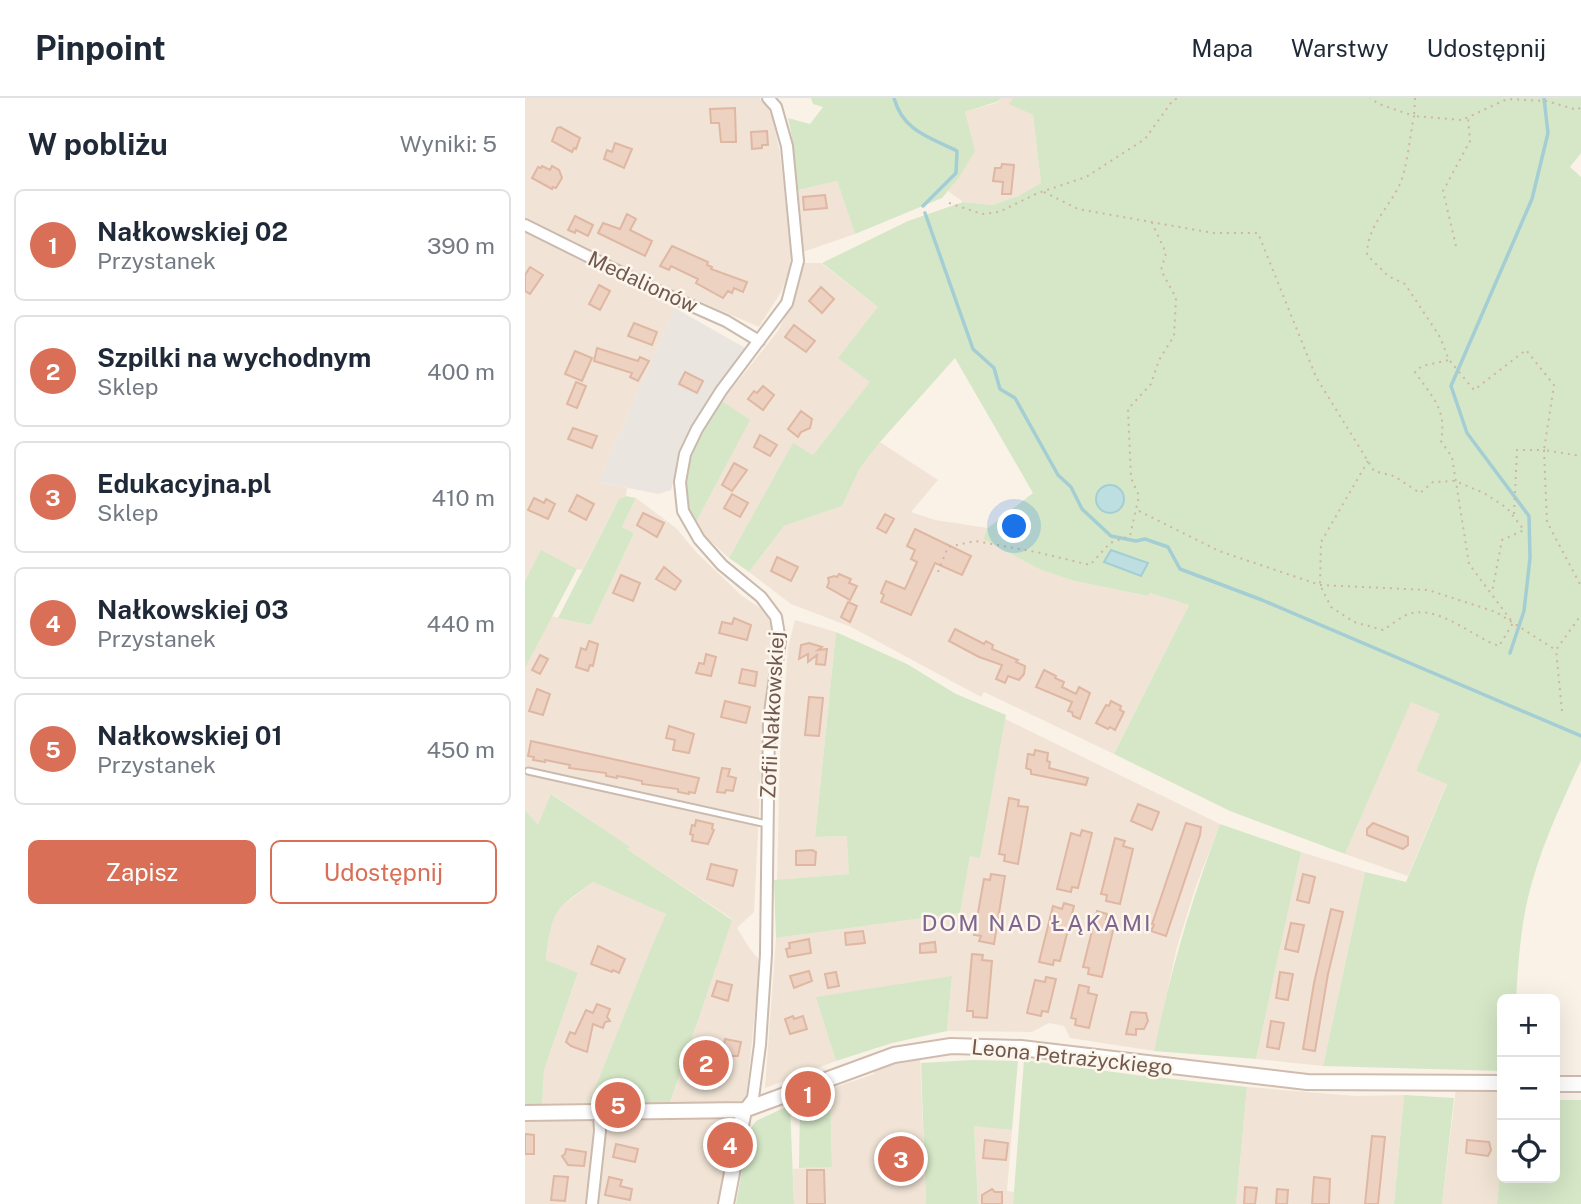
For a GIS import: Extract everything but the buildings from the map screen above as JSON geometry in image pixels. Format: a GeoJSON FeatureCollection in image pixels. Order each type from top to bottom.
{"type":"FeatureCollection","features":[{"type":"Feature","properties":{"kind":"street","name":"Zofii Nałkowskiej"},"geometry":{"type":"LineString","coordinates":[[744,1110],[753,1098],[760,1045],[766,954],[769,720],[780,641],[776,617],[761,597],[722,565],[699,539],[683,511],[680,482],[685,454],[697,429],[721,391],[787,303],[798,261],[787,146],[776,107],[768,98]]}},
{"type":"Feature","properties":{"kind":"street","name":"Medalionów"},"geometry":{"type":"LineString","coordinates":[[525,225],[666,295],[726,321],[759,341]]}},
{"type":"Feature","properties":{"kind":"street","name":"Leona Petrażyckiego"},"geometry":{"type":"LineString","coordinates":[[525,1113],[744,1110],[871,1062],[894,1055],[951,1046],[1021,1048],[1307,1082],[1497,1083]]}},
{"type":"Feature","properties":{"kind":"street"},"geometry":{"type":"LineString","coordinates":[[1560,1084],[1581,1084]]}},
{"type":"Feature","properties":{"kind":"street"},"geometry":{"type":"LineString","coordinates":[[726,1204],[744,1110]]}},
{"type":"Feature","properties":{"kind":"street"},"geometry":{"type":"LineString","coordinates":[[592,1204],[600,1113]]}},
{"type":"Feature","properties":{"kind":"lane"},"geometry":{"type":"LineString","coordinates":[[528,771],[767,824]]}},
{"type":"Feature","properties":{"kind":"path"},"geometry":{"type":"LineString","coordinates":[[949,202],[982,214],[999,212],[1086,177],[1145,139],[1173,100],[1179,98]]}},
{"type":"Feature","properties":{"kind":"path"},"geometry":{"type":"LineString","coordinates":[[1370,98],[1413,116],[1462,120],[1507,99],[1547,101],[1577,110],[1581,107]]}},
{"type":"Feature","properties":{"kind":"path"},"geometry":{"type":"LineString","coordinates":[[1415,98],[1400,185],[1367,241],[1367,255],[1388,275],[1405,284],[1440,337],[1449,360],[1474,390],[1526,350],[1554,385],[1544,450],[1547,522],[1581,586]]}},
{"type":"Feature","properties":{"kind":"path"},"geometry":{"type":"LineString","coordinates":[[1455,246],[1443,191],[1470,141],[1468,117]]}},
{"type":"Feature","properties":{"kind":"path"},"geometry":{"type":"LineString","coordinates":[[1044,192],[1077,209],[1213,233],[1258,233],[1316,377],[1374,471],[1394,476],[1420,493],[1433,482],[1455,481],[1484,493],[1507,508],[1524,530],[1502,540],[1492,594]]}},
{"type":"Feature","properties":{"kind":"path"},"geometry":{"type":"LineString","coordinates":[[938,572],[948,547],[975,541],[1090,565],[1110,543],[1130,536],[1139,496],[1131,478],[1128,409],[1151,384],[1159,360],[1174,336],[1176,298],[1161,270],[1166,253],[1152,223]]}},
{"type":"Feature","properties":{"kind":"path"},"geometry":{"type":"LineString","coordinates":[[1449,360],[1422,366],[1415,372],[1441,408],[1444,427],[1441,441],[1451,457],[1469,564],[1513,623]]}},
{"type":"Feature","properties":{"kind":"path"},"geometry":{"type":"LineString","coordinates":[[1514,516],[1517,450],[1544,450],[1581,456]]}},
{"type":"Feature","properties":{"kind":"path"},"geometry":{"type":"LineString","coordinates":[[1368,461],[1321,542],[1320,585],[1331,607],[1354,622],[1383,631],[1408,614],[1427,611],[1499,646],[1513,623]]}},
{"type":"Feature","properties":{"kind":"path"},"geometry":{"type":"LineString","coordinates":[[1137,510],[1219,551],[1320,585],[1428,590],[1496,612],[1556,650]]}},
{"type":"Feature","properties":{"kind":"path"},"geometry":{"type":"LineString","coordinates":[[1562,711],[1556,650],[1581,615]]}},
{"type":"Feature","properties":{"kind":"shaded area"},"geometry":{"type":"Polygon","coordinates":[[[525,98],[759,98],[767,105],[780,153],[791,253],[789,273],[781,292],[759,327],[621,267],[525,219],[525,98]]]}},
{"type":"Feature","properties":{"kind":"shaded area"},"geometry":{"type":"Polygon","coordinates":[[[1000,98],[1013,98],[1010,104],[1033,115],[1041,183],[1018,196],[992,205],[963,202],[948,191],[958,179],[965,112],[999,102],[1000,98]]]}},
{"type":"Feature","properties":{"kind":"shaded area"},"geometry":{"type":"Polygon","coordinates":[[[837,181],[855,234],[803,252],[798,190],[837,181]]]}},
{"type":"Feature","properties":{"kind":"shaded area"},"geometry":{"type":"Polygon","coordinates":[[[525,232],[675,308],[598,482],[627,488],[626,496],[619,499],[582,570],[525,581],[525,232]]]}},
{"type":"Feature","properties":{"kind":"shaded area"},"geometry":{"type":"Polygon","coordinates":[[[804,263],[821,263],[878,307],[871,382],[813,455],[793,444],[729,558],[695,524],[749,421],[722,401],[778,331],[789,309],[804,263]]]}},
{"type":"Feature","properties":{"kind":"shaded area"},"geometry":{"type":"Polygon","coordinates":[[[675,308],[747,349],[684,443],[671,490],[658,494],[598,482],[675,308]]]}},
{"type":"Feature","properties":{"kind":"shaded area"},"geometry":{"type":"Polygon","coordinates":[[[880,442],[938,480],[911,512],[935,520],[988,528],[983,539],[1041,570],[1075,581],[1148,596],[1150,593],[1189,605],[1114,754],[984,692],[981,697],[851,627],[791,604],[749,572],[784,526],[842,506],[860,468],[880,442]]]}},
{"type":"Feature","properties":{"kind":"shaded area"},"geometry":{"type":"Polygon","coordinates":[[[636,498],[676,528],[697,553],[741,595],[766,612],[773,632],[764,712],[754,912],[737,928],[760,961],[746,1100],[715,1106],[669,1107],[732,919],[627,849],[629,847],[552,794],[538,826],[525,810],[525,668],[551,616],[591,625],[634,533],[622,527],[636,498]]]}},
{"type":"Feature","properties":{"kind":"shaded area"},"geometry":{"type":"Polygon","coordinates":[[[795,620],[836,632],[815,837],[848,836],[849,874],[777,880],[780,752],[788,648],[795,620]]]}},
{"type":"Feature","properties":{"kind":"shaded area"},"geometry":{"type":"Polygon","coordinates":[[[1411,701],[1441,714],[1416,771],[1447,783],[1408,876],[1345,854],[1411,701]]]}},
{"type":"Feature","properties":{"kind":"shaded area"},"geometry":{"type":"Polygon","coordinates":[[[1005,719],[1220,824],[1196,886],[1177,947],[1154,1051],[1070,1038],[1064,1026],[1049,1023],[1032,1032],[947,1031],[952,977],[817,998],[836,1061],[765,1088],[776,938],[960,913],[970,855],[980,857],[1005,719]]]}},
{"type":"Feature","properties":{"kind":"shaded area"},"geometry":{"type":"Polygon","coordinates":[[[1301,852],[1365,872],[1323,1066],[1256,1059],[1301,852]]]}},
{"type":"Feature","properties":{"kind":"shaded area"},"geometry":{"type":"Polygon","coordinates":[[[593,882],[667,914],[649,953],[590,1105],[542,1104],[544,1070],[578,974],[546,960],[551,921],[557,910],[593,882]]]}},
{"type":"Feature","properties":{"kind":"shaded area"},"geometry":{"type":"Polygon","coordinates":[[[920,1056],[926,1204],[794,1204],[793,1169],[832,1166],[830,1089],[874,1074],[874,1067],[920,1056]]]}},
{"type":"Feature","properties":{"kind":"shaded area"},"geometry":{"type":"Polygon","coordinates":[[[1247,1087],[1356,1096],[1404,1095],[1394,1204],[1236,1204],[1247,1087]]]}},
{"type":"Feature","properties":{"kind":"shaded area"},"geometry":{"type":"Polygon","coordinates":[[[1456,1088],[1497,1090],[1497,1204],[1442,1204],[1456,1088]]]}},
{"type":"Feature","properties":{"kind":"shaded area"},"geometry":{"type":"Polygon","coordinates":[[[553,1117],[721,1117],[730,1122],[733,1138],[723,1204],[525,1204],[525,1121],[552,1121],[553,1117]]]}},
{"type":"Feature","properties":{"kind":"shaded area"},"geometry":{"type":"Polygon","coordinates":[[[974,1125],[1012,1130],[1007,1191],[1014,1192],[1013,1204],[978,1204],[974,1125]]]}},
{"type":"Feature","properties":{"kind":"green space"},"geometry":{"type":"Polygon","coordinates":[[[811,98],[1000,98],[999,101],[965,112],[975,151],[958,179],[942,198],[855,234],[837,181],[798,190],[788,118],[810,124],[823,107],[813,104],[811,98]]]}},
{"type":"Feature","properties":{"kind":"green space"},"geometry":{"type":"Polygon","coordinates":[[[1013,98],[1581,98],[1581,153],[1570,167],[1581,177],[1581,761],[1550,830],[1527,902],[1516,994],[1497,994],[1497,1071],[1323,1066],[1365,872],[1406,882],[1447,784],[1416,771],[1440,714],[1411,702],[1345,854],[1230,811],[1114,754],[1189,605],[1150,593],[1148,596],[1075,581],[1041,570],[983,539],[988,528],[1033,493],[955,358],[860,468],[842,506],[784,526],[749,572],[729,558],[793,443],[813,455],[870,382],[838,358],[878,307],[822,263],[908,221],[963,202],[992,205],[1018,196],[1041,183],[1033,115],[1009,104],[1013,98]]]}},
{"type":"Feature","properties":{"kind":"green space"},"geometry":{"type":"Polygon","coordinates":[[[722,401],[750,420],[695,524],[685,490],[689,460],[722,401]]]}},
{"type":"Feature","properties":{"kind":"green space"},"geometry":{"type":"Polygon","coordinates":[[[626,496],[636,498],[622,527],[634,533],[591,625],[558,618],[619,499],[626,496]]]}},
{"type":"Feature","properties":{"kind":"green space"},"geometry":{"type":"Polygon","coordinates":[[[541,550],[577,569],[525,668],[525,581],[541,550]]]}},
{"type":"Feature","properties":{"kind":"green space"},"geometry":{"type":"Polygon","coordinates":[[[836,632],[907,664],[956,694],[1006,715],[980,858],[970,856],[960,913],[776,938],[774,880],[849,874],[847,836],[815,837],[836,632]]]}},
{"type":"Feature","properties":{"kind":"green space"},"geometry":{"type":"Polygon","coordinates":[[[551,794],[732,920],[670,1103],[590,1105],[666,914],[593,882],[562,906],[553,921],[546,960],[578,973],[544,1070],[542,1104],[525,1104],[525,810],[538,825],[551,794]]]}},
{"type":"Feature","properties":{"kind":"green space"},"geometry":{"type":"Polygon","coordinates":[[[1220,824],[1301,852],[1256,1059],[1154,1051],[1183,936],[1220,824]]]}},
{"type":"Feature","properties":{"kind":"green space"},"geometry":{"type":"Polygon","coordinates":[[[952,976],[947,1031],[892,1043],[836,1061],[816,997],[952,976]]]}},
{"type":"Feature","properties":{"kind":"green space"},"geometry":{"type":"Polygon","coordinates":[[[1024,1060],[1247,1087],[1236,1204],[1013,1204],[1024,1060]]]}},
{"type":"Feature","properties":{"kind":"green space"},"geometry":{"type":"Polygon","coordinates":[[[1018,1061],[1012,1130],[974,1126],[978,1204],[926,1204],[921,1063],[1018,1061]]]}},
{"type":"Feature","properties":{"kind":"green space"},"geometry":{"type":"Polygon","coordinates":[[[830,1089],[832,1167],[799,1168],[800,1099],[830,1089]]]}},
{"type":"Feature","properties":{"kind":"green space"},"geometry":{"type":"Polygon","coordinates":[[[1404,1095],[1454,1098],[1442,1204],[1394,1204],[1404,1095]]]}},
{"type":"Feature","properties":{"kind":"green space"},"geometry":{"type":"Polygon","coordinates":[[[1560,1100],[1581,1100],[1581,1204],[1497,1204],[1499,1183],[1560,1183],[1560,1100]]]}},
{"type":"Feature","properties":{"kind":"green space"},"geometry":{"type":"Polygon","coordinates":[[[790,1105],[794,1204],[736,1204],[749,1131],[756,1121],[790,1105]]]}},
{"type":"Feature","properties":{"kind":"water"},"geometry":{"type":"Polygon","coordinates":[[[1110,485],[1120,489],[1124,499],[1120,509],[1110,513],[1100,509],[1096,499],[1100,489],[1110,485]]]}},
{"type":"Feature","properties":{"kind":"water"},"geometry":{"type":"Polygon","coordinates":[[[1111,550],[1148,563],[1141,576],[1104,562],[1111,550]]]}},
{"type":"Feature","properties":{"kind":"waterway"},"geometry":{"type":"LineString","coordinates":[[894,98],[904,118],[918,132],[957,151],[956,173],[923,206]]}},
{"type":"Feature","properties":{"kind":"waterway"},"geometry":{"type":"LineString","coordinates":[[1510,653],[1524,611],[1530,558],[1529,516],[1467,433],[1451,386],[1532,199],[1548,133],[1544,98]]}},
{"type":"Feature","properties":{"kind":"waterway"},"geometry":{"type":"LineString","coordinates":[[925,213],[973,349],[994,368],[1000,389],[1015,398],[1058,475],[1071,487],[1082,509],[1111,536],[1136,541],[1145,539],[1168,547],[1180,569],[1262,600],[1581,736]]}},
{"type":"Feature","properties":{"kind":"place","name":"Szpilki na wychodnym"},"geometry":{"type":"Point","coordinates":[706,1063]}},
{"type":"Feature","properties":{"kind":"place","name":"Nałkowskiej 02"},"geometry":{"type":"Point","coordinates":[808,1094]}},
{"type":"Feature","properties":{"kind":"place","name":"Nałkowskiej 01"},"geometry":{"type":"Point","coordinates":[618,1105]}},
{"type":"Feature","properties":{"kind":"place","name":"Nałkowskiej 03"},"geometry":{"type":"Point","coordinates":[730,1145]}},
{"type":"Feature","properties":{"kind":"place","name":"Edukacyjna.pl"},"geometry":{"type":"Point","coordinates":[901,1159]}},
{"type":"Feature","properties":{"kind":"district","name":"DOM NAD ŁĄKAMI"},"geometry":{"type":"Point","coordinates":[1037,922]}}]}
